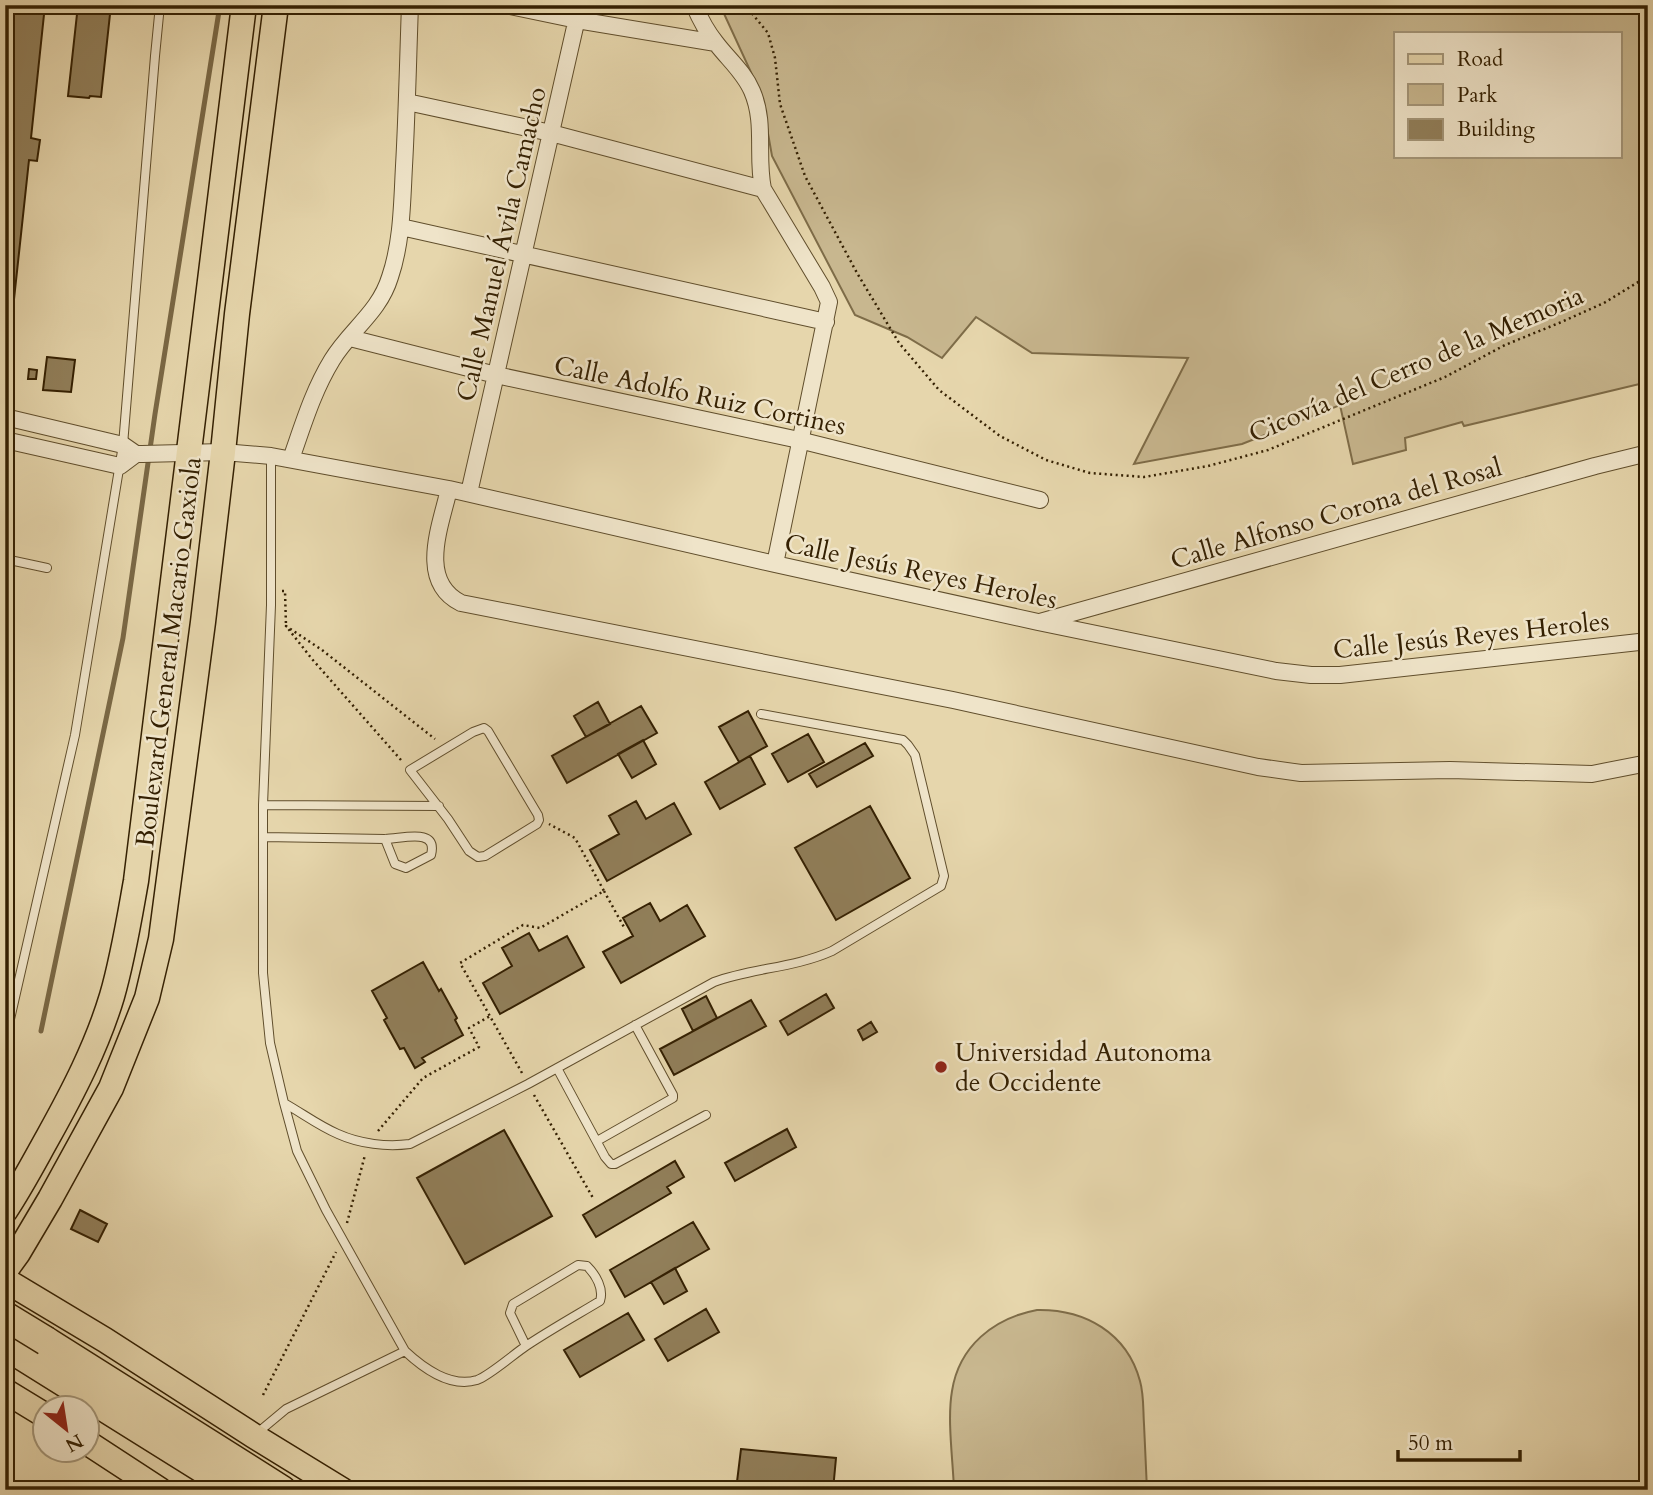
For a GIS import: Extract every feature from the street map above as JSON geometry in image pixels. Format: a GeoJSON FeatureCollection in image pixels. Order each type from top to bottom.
{"type":"FeatureCollection","features":[{"type":"Feature","properties":{"kind":"highway"},"geometry":{"type":"LineString","coordinates":[[5,1316],[39,1351],[237,1490]]}},
{"type":"Feature","properties":{"kind":"highway"},"geometry":{"type":"LineString","coordinates":[[5,1343],[39,1351],[282,1490]]}},
{"type":"Feature","properties":{"kind":"main road","name":"Boulevard General Macario Gaxiola"},"geometry":{"type":"LineString","coordinates":[[5,1211],[15,1188],[78,1084],[112,997],[125,942],[136,881],[180,453],[244,5]]}},
{"type":"Feature","properties":{"kind":"main road","name":"Boulevard General Macario Gaxiola"},"geometry":{"type":"LineString","coordinates":[[5,1271],[50,1199],[111,1088],[147,998],[161,939],[276,5]]}},
{"type":"Feature","properties":{"kind":"main road"},"geometry":{"type":"LineString","coordinates":[[5,1280],[342,1490]]}},
{"type":"Feature","properties":{"kind":"main road"},"geometry":{"type":"LineString","coordinates":[[5,1343],[22,1319],[36,1311],[56,1311]]}},
{"type":"Feature","properties":{"kind":"main road"},"geometry":{"type":"LineString","coordinates":[[5,1391],[32,1407]]}},
{"type":"Feature","properties":{"kind":"main road"},"geometry":{"type":"LineString","coordinates":[[102,1452],[160,1490]]}},
{"type":"Feature","properties":{"kind":"street"},"geometry":{"type":"LineString","coordinates":[[291,459],[315,390],[333,358],[369,317],[390,278],[401,227],[410,5]]}},
{"type":"Feature","properties":{"kind":"street"},"geometry":{"type":"LineString","coordinates":[[505,5],[578,13],[716,43]]}},
{"type":"Feature","properties":{"kind":"street"},"geometry":{"type":"LineString","coordinates":[[694,5],[716,43],[747,80],[758,107],[761,132],[760,175],[763,189],[829,302],[775,564]]}},
{"type":"Feature","properties":{"kind":"street","name":"Calle Manuel Ávila Camacho"},"geometry":{"type":"LineString","coordinates":[[469,493],[578,13]]}},
{"type":"Feature","properties":{"kind":"street"},"geometry":{"type":"LineString","coordinates":[[407,102],[551,133],[763,189]]}},
{"type":"Feature","properties":{"kind":"street"},"geometry":{"type":"LineString","coordinates":[[401,227],[826,322]]}},
{"type":"Feature","properties":{"kind":"street","name":"Calle Adolfo Ruiz Cortines"},"geometry":{"type":"LineString","coordinates":[[350,338],[496,375],[800,440],[1040,500]]}},
{"type":"Feature","properties":{"kind":"street","name":"Calle Jesús Reyes Heroles"},"geometry":{"type":"LineString","coordinates":[[5,417],[134,451],[223,452],[271,456],[449,489],[1038,622],[1276,671],[1340,676],[1648,640]]}},
{"type":"Feature","properties":{"kind":"street"},"geometry":{"type":"LineString","coordinates":[[5,440],[120,466],[134,451]]}},
{"type":"Feature","properties":{"kind":"street","name":"Calle Alfonso Corona del Rosal"},"geometry":{"type":"LineString","coordinates":[[1038,622],[1648,453]]}},
{"type":"Feature","properties":{"kind":"street"},"geometry":{"type":"LineString","coordinates":[[449,489],[434,555],[436,571],[443,589],[450,598],[461,603],[953,700],[1301,774],[1450,770],[1592,774],[1648,763]]}},
{"type":"Feature","properties":{"kind":"lane"},"geometry":{"type":"LineString","coordinates":[[134,451],[160,5]]}},
{"type":"Feature","properties":{"kind":"lane"},"geometry":{"type":"LineString","coordinates":[[271,456],[271,605],[263,805],[263,973],[270,1043],[297,1151],[326,1210],[405,1351],[436,1374],[458,1381],[478,1380],[526,1346],[600,1301],[600,1287],[587,1266],[578,1265],[513,1304],[510,1313],[526,1346]]}},
{"type":"Feature","properties":{"kind":"lane"},"geometry":{"type":"LineString","coordinates":[[5,1041],[75,734],[120,466]]}},
{"type":"Feature","properties":{"kind":"lane"},"geometry":{"type":"LineString","coordinates":[[5,559],[47,568]]}},
{"type":"Feature","properties":{"kind":"lane"},"geometry":{"type":"LineString","coordinates":[[284,1103],[338,1134],[369,1143],[393,1146],[410,1144],[528,1084],[714,982],[730,976],[800,963],[832,951],[941,887],[944,876],[915,755],[903,740],[761,714]]}},
{"type":"Feature","properties":{"kind":"lane"},"geometry":{"type":"LineString","coordinates":[[484,728],[488,731],[538,815],[537,824],[485,856],[478,857],[469,851],[439,806],[410,770],[446,748],[472,732],[484,728]]}},
{"type":"Feature","properties":{"kind":"lane"},"geometry":{"type":"LineString","coordinates":[[263,805],[439,806]]}},
{"type":"Feature","properties":{"kind":"lane"},"geometry":{"type":"LineString","coordinates":[[263,837],[385,839],[424,836],[429,839],[433,851],[431,855],[405,868],[395,864],[385,839]]}},
{"type":"Feature","properties":{"kind":"lane"},"geometry":{"type":"LineString","coordinates":[[597,1141],[673,1098],[635,1025]]}},
{"type":"Feature","properties":{"kind":"lane"},"geometry":{"type":"LineString","coordinates":[[557,1068],[611,1164],[706,1115]]}},
{"type":"Feature","properties":{"kind":"lane"},"geometry":{"type":"LineString","coordinates":[[254,1436],[286,1409],[405,1351]]}},
{"type":"Feature","properties":{"kind":"path","name":"Cicovía del Cerro de la Memoria"},"geometry":{"type":"LineString","coordinates":[[745,5],[768,33],[775,58],[780,104],[805,176],[857,273],[899,343],[939,390],[1000,436],[1046,460],[1090,473],[1144,477],[1208,466],[1268,450],[1445,377],[1505,345],[1604,303],[1648,276]]}},
{"type":"Feature","properties":{"kind":"path"},"geometry":{"type":"LineString","coordinates":[[410,770],[286,626],[322,650],[446,748]]}},
{"type":"Feature","properties":{"kind":"path"},"geometry":{"type":"LineString","coordinates":[[539,820],[575,838],[625,929]]}},
{"type":"Feature","properties":{"kind":"path"},"geometry":{"type":"LineString","coordinates":[[593,1198],[460,963],[523,925],[540,928],[604,891]]}},
{"type":"Feature","properties":{"kind":"path"},"geometry":{"type":"LineString","coordinates":[[263,1395],[342,1239],[369,1143],[423,1078],[479,1047],[469,1028],[490,1016]]}},
{"type":"Feature","properties":{"kind":"green space"},"geometry":{"type":"Polygon","coordinates":[[[720,5],[1648,5],[1648,382],[1464,426],[1462,422],[1405,438],[1406,450],[1353,464],[1340,405],[1242,444],[1134,464],[1188,358],[1032,353],[976,317],[942,358],[907,337],[855,315],[772,156],[761,94],[720,5]]]}},
{"type":"Feature","properties":{"kind":"green space"},"geometry":{"type":"Polygon","coordinates":[[[1037,1310],[1072,1314],[1102,1327],[1114,1337],[1134,1364],[1142,1392],[1147,1490],[954,1490],[951,1402],[962,1360],[993,1327],[1037,1310]]]}},
{"type":"Feature","properties":{"kind":"building"},"geometry":{"type":"Polygon","coordinates":[[[5,5],[45,5],[31,138],[40,140],[37,161],[29,160],[15,290],[5,289],[5,5]]]}},
{"type":"Feature","properties":{"kind":"building"},"geometry":{"type":"Polygon","coordinates":[[[78,5],[111,5],[101,97],[68,96],[78,5]]]}},
{"type":"Feature","properties":{"kind":"building"},"geometry":{"type":"Polygon","coordinates":[[[5,289],[15,290],[7,365],[5,365],[5,289]]]}},
{"type":"Feature","properties":{"kind":"building"},"geometry":{"type":"Polygon","coordinates":[[[47,357],[75,360],[71,392],[43,390],[47,357]]]}},
{"type":"Feature","properties":{"kind":"building"},"geometry":{"type":"Polygon","coordinates":[[[29,369],[37,370],[36,379],[28,379],[29,369]]]}},
{"type":"Feature","properties":{"kind":"building"},"geometry":{"type":"Polygon","coordinates":[[[598,702],[610,724],[586,737],[574,716],[598,702]]]}},
{"type":"Feature","properties":{"kind":"building"},"geometry":{"type":"Polygon","coordinates":[[[641,706],[657,733],[567,783],[552,756],[641,706]]]}},
{"type":"Feature","properties":{"kind":"building"},"geometry":{"type":"Polygon","coordinates":[[[748,711],[767,746],[739,762],[719,727],[748,711]]]}},
{"type":"Feature","properties":{"kind":"building"},"geometry":{"type":"Polygon","coordinates":[[[808,734],[824,762],[788,782],[772,754],[808,734]]]}},
{"type":"Feature","properties":{"kind":"building"},"geometry":{"type":"Polygon","coordinates":[[[643,740],[656,764],[632,778],[618,754],[643,740]]]}},
{"type":"Feature","properties":{"kind":"building"},"geometry":{"type":"Polygon","coordinates":[[[865,743],[873,756],[817,787],[809,774],[865,743]]]}},
{"type":"Feature","properties":{"kind":"building"},"geometry":{"type":"Polygon","coordinates":[[[750,756],[765,784],[720,809],[705,782],[750,756]]]}},
{"type":"Feature","properties":{"kind":"building"},"geometry":{"type":"Polygon","coordinates":[[[636,801],[646,819],[674,803],[691,834],[607,881],[590,850],[619,834],[609,816],[636,801]]]}},
{"type":"Feature","properties":{"kind":"building"},"geometry":{"type":"Polygon","coordinates":[[[870,806],[910,878],[836,920],[795,848],[870,806]]]}},
{"type":"Feature","properties":{"kind":"building"},"geometry":{"type":"Polygon","coordinates":[[[650,903],[660,921],[687,905],[705,936],[621,983],[603,952],[633,936],[623,918],[650,903]]]}},
{"type":"Feature","properties":{"kind":"building"},"geometry":{"type":"Polygon","coordinates":[[[529,933],[539,951],[567,936],[584,967],[500,1014],[483,983],[512,966],[502,948],[529,933]]]}},
{"type":"Feature","properties":{"kind":"building"},"geometry":{"type":"Polygon","coordinates":[[[423,962],[457,1018],[455,1020],[463,1035],[422,1058],[425,1062],[415,1068],[404,1048],[400,1049],[372,991],[423,962]]]}},
{"type":"Feature","properties":{"kind":"building"},"geometry":{"type":"Polygon","coordinates":[[[826,994],[834,1008],[788,1035],[780,1021],[826,994]]]}},
{"type":"Feature","properties":{"kind":"building"},"geometry":{"type":"Polygon","coordinates":[[[706,996],[717,1018],[693,1031],[682,1009],[706,996]]]}},
{"type":"Feature","properties":{"kind":"building"},"geometry":{"type":"Polygon","coordinates":[[[751,1000],[766,1026],[674,1075],[660,1049],[751,1000]]]}},
{"type":"Feature","properties":{"kind":"building"},"geometry":{"type":"Polygon","coordinates":[[[871,1022],[877,1032],[863,1040],[858,1030],[871,1022]]]}},
{"type":"Feature","properties":{"kind":"building"},"geometry":{"type":"Polygon","coordinates":[[[787,1129],[796,1147],[735,1181],[725,1163],[787,1129]]]}},
{"type":"Feature","properties":{"kind":"building"},"geometry":{"type":"Polygon","coordinates":[[[504,1130],[552,1216],[465,1264],[417,1178],[504,1130]]]}},
{"type":"Feature","properties":{"kind":"building"},"geometry":{"type":"Polygon","coordinates":[[[675,1161],[684,1177],[667,1187],[671,1193],[596,1237],[583,1215],[675,1161]]]}},
{"type":"Feature","properties":{"kind":"building"},"geometry":{"type":"Polygon","coordinates":[[[80,1210],[107,1224],[98,1242],[71,1229],[80,1210]]]}},
{"type":"Feature","properties":{"kind":"building"},"geometry":{"type":"Polygon","coordinates":[[[693,1222],[709,1249],[625,1297],[610,1270],[693,1222]]]}},
{"type":"Feature","properties":{"kind":"building"},"geometry":{"type":"Polygon","coordinates":[[[675,1268],[687,1291],[664,1304],[651,1282],[675,1268]]]}},
{"type":"Feature","properties":{"kind":"building"},"geometry":{"type":"Polygon","coordinates":[[[706,1309],[719,1332],[668,1361],[655,1339],[706,1309]]]}},
{"type":"Feature","properties":{"kind":"building"},"geometry":{"type":"Polygon","coordinates":[[[628,1313],[644,1340],[580,1377],[564,1350],[628,1313]]]}},
{"type":"Feature","properties":{"kind":"building"},"geometry":{"type":"Polygon","coordinates":[[[741,1449],[836,1458],[833,1490],[736,1490],[741,1449]]]}},
{"type":"Feature","properties":{"kind":"waterway"},"geometry":{"type":"LineString","coordinates":[[41,1031],[123,638],[155,414],[220,5]]}},
{"type":"Feature","properties":{"kind":"place","name":"Universidad Autonoma de Occidente"},"geometry":{"type":"Point","coordinates":[941,1067]}}]}
